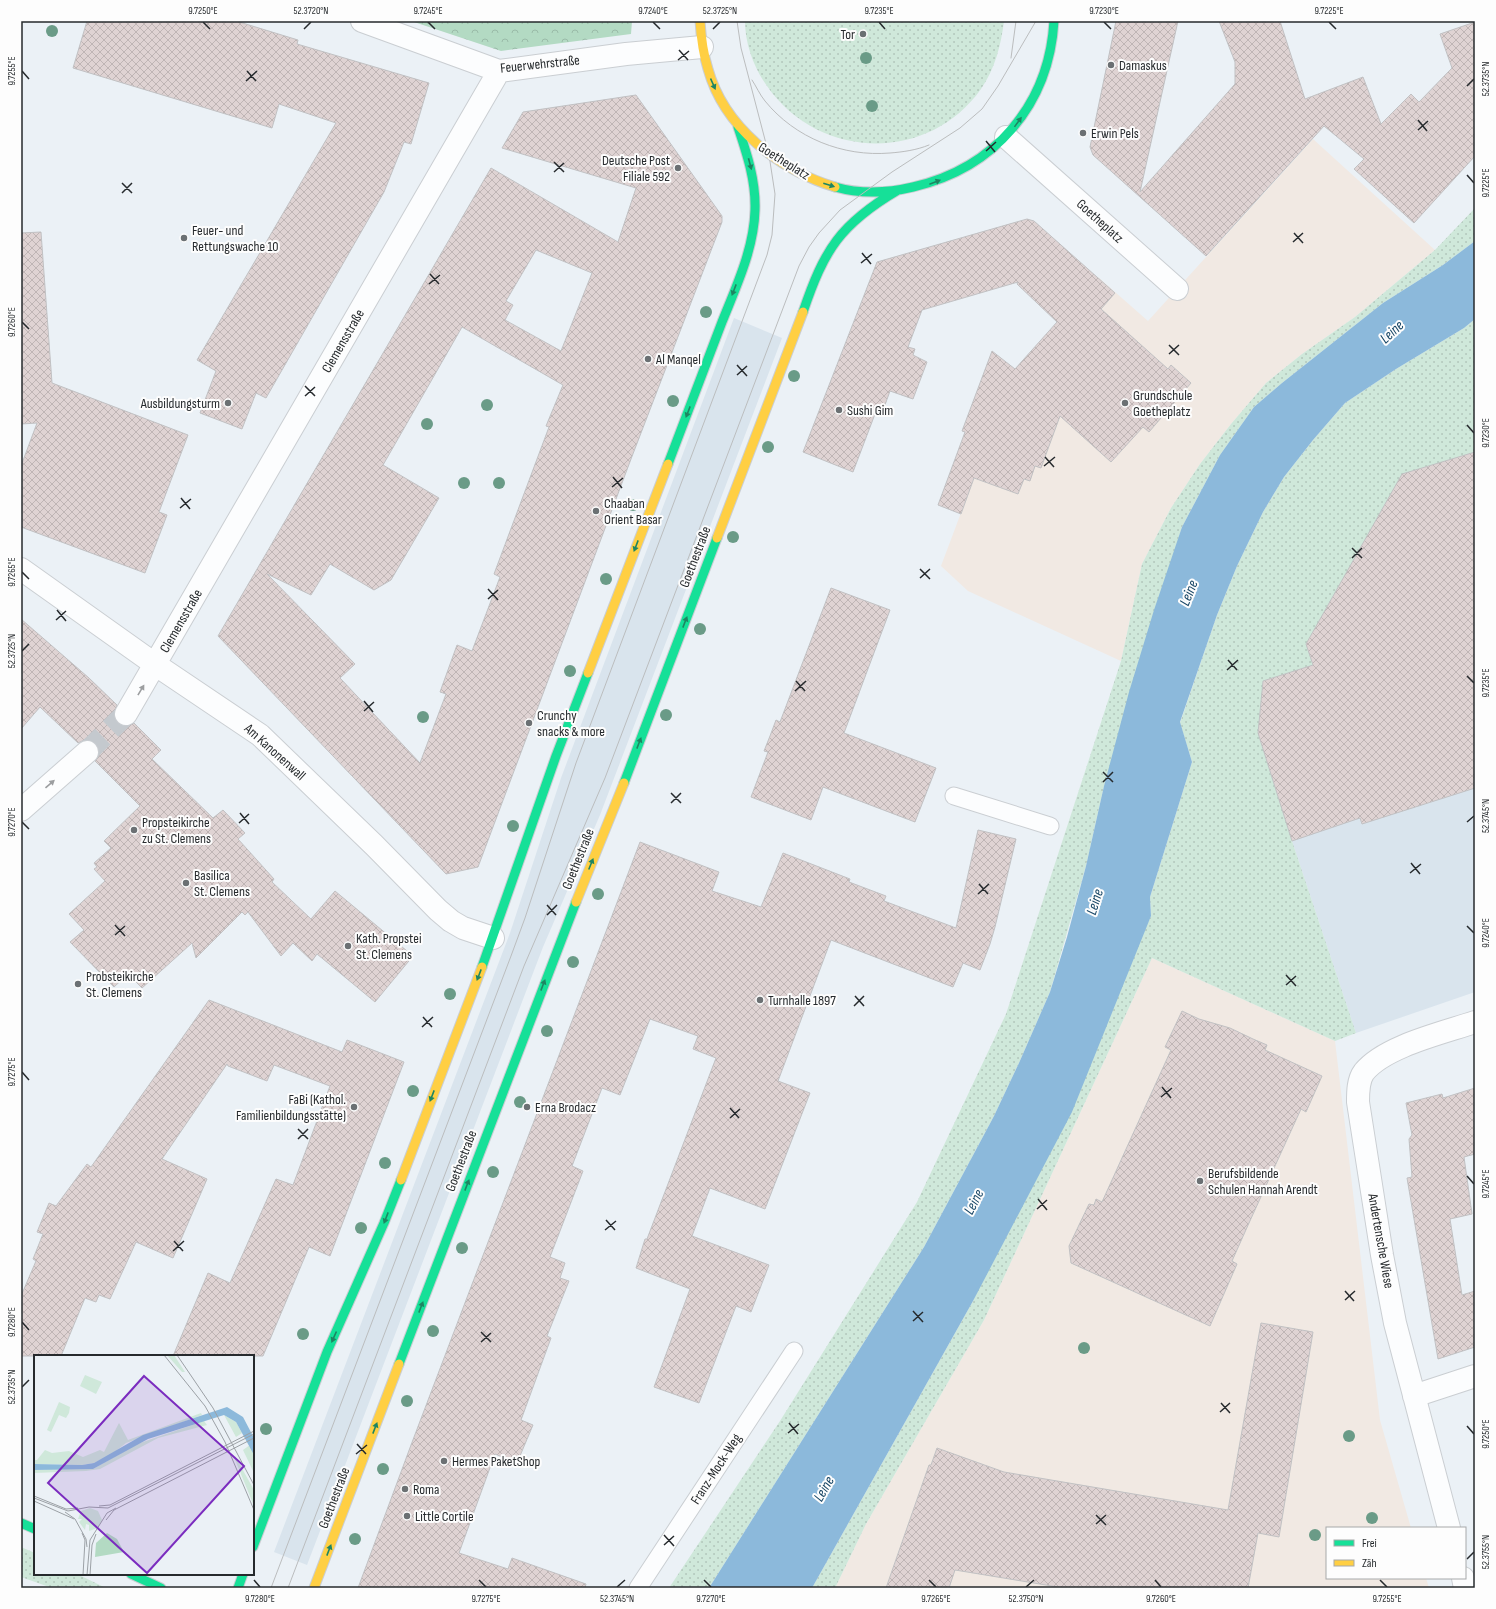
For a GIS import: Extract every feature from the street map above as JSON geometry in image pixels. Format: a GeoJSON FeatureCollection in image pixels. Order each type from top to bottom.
{"type":"FeatureCollection","features":[{"type":"Feature","properties":{"kind":"street","name":"Feuerwehrstraße"},"geometry":{"type":"LineString","coordinates":[[362,21],[499,71],[626,54],[702,47]]}},
{"type":"Feature","properties":{"kind":"street","name":"Goetheplatz"},"geometry":{"type":"LineString","coordinates":[[700,21],[702,47],[712,82],[727,111],[738,127],[769,155],[796,172],[817,181],[848,190],[878,192],[928,184],[948,176],[969,166],[986,155],[1006,137],[1026,112],[1045,74],[1050,56],[1055,23]]}},
{"type":"Feature","properties":{"kind":"street","name":"Clemensstraße"},"geometry":{"type":"LineString","coordinates":[[126,714],[156,665],[499,71]]}},
{"type":"Feature","properties":{"kind":"street"},"geometry":{"type":"LineString","coordinates":[[254,1544],[327,1352],[384,1223],[492,938],[556,756],[742,272],[754,223],[755,206],[752,172],[738,127]]}},
{"type":"Feature","properties":{"kind":"street","name":"Goetheplatz"},"geometry":{"type":"LineString","coordinates":[[1006,137],[1177,289]]}},
{"type":"Feature","properties":{"kind":"street","name":"Goethestraße"},"geometry":{"type":"LineString","coordinates":[[314,1588],[554,957],[617,801],[800,322],[814,279],[832,245],[850,225],[882,199],[898,190]]}},
{"type":"Feature","properties":{"kind":"street","name":"Am Kanonenwall"},"geometry":{"type":"LineString","coordinates":[[21,569],[156,665],[260,735],[438,910],[451,921],[463,928],[492,938]]}},
{"type":"Feature","properties":{"kind":"street"},"geometry":{"type":"LineString","coordinates":[[21,810],[87,752]]}},
{"type":"Feature","properties":{"kind":"street","name":"Andertensche Wiese"},"geometry":{"type":"LineString","coordinates":[[1449,1527],[1395,1323],[1382,1255],[1358,1102],[1358,1087],[1363,1073],[1378,1059],[1395,1049],[1475,1022]]}},
{"type":"Feature","properties":{"kind":"street"},"geometry":{"type":"LineString","coordinates":[[1414,1396],[1475,1376]]}},
{"type":"Feature","properties":{"kind":"street"},"geometry":{"type":"LineString","coordinates":[[21,1523],[34,1529]]}},
{"type":"Feature","properties":{"kind":"street"},"geometry":{"type":"LineString","coordinates":[[133,1575],[161,1588]]}},
{"type":"Feature","properties":{"kind":"street"},"geometry":{"type":"LineString","coordinates":[[238,1588],[243,1575]]}},
{"type":"Feature","properties":{"kind":"lane"},"geometry":{"type":"LineString","coordinates":[[954,796],[1050,826]]}},
{"type":"Feature","properties":{"kind":"lane","name":"Franz-Mock-Weg"},"geometry":{"type":"LineString","coordinates":[[638,1588],[794,1351]]}},
{"type":"Feature","properties":{"kind":"shaded area","name":"Grundschule Goetheplatz"},"geometry":{"type":"Polygon","coordinates":[[[1313,139],[1435,250],[1355,317],[1302,354],[1266,383],[1231,424],[1200,464],[1171,508],[1142,564],[1121,661],[968,591],[941,566],[1015,369],[1098,277],[1148,321],[1313,139]]]}},
{"type":"Feature","properties":{"kind":"shaded area"},"geometry":{"type":"Polygon","coordinates":[[[734,318],[782,338],[600,815],[543,947],[307,1565],[274,1552],[510,933],[561,778],[734,318]]]}},
{"type":"Feature","properties":{"kind":"shaded area"},"geometry":{"type":"Polygon","coordinates":[[[1475,452],[1475,992],[1356,1033],[1292,841],[1258,733],[1263,681],[1475,452]]]}},
{"type":"Feature","properties":{"kind":"shaded area","name":"Berufsbildende Schulen Hannah Arendt"},"geometry":{"type":"Polygon","coordinates":[[[1152,958],[1335,1041],[1380,1420],[1411,1527],[1326,1527],[1326,1579],[1426,1579],[1429,1588],[835,1588],[866,1524],[984,1320],[1152,958]]]}},
{"type":"Feature","properties":{"kind":"green space"},"geometry":{"type":"Polygon","coordinates":[[[411,21],[632,21],[631,34],[501,51],[411,21]]]}},
{"type":"Feature","properties":{"kind":"green space"},"geometry":{"type":"Polygon","coordinates":[[[745,21],[1004,21],[994,65],[981,89],[959,113],[932,131],[903,141],[873,143],[843,139],[814,128],[789,110],[767,86],[754,64],[745,30],[745,21]]]}},
{"type":"Feature","properties":{"kind":"green space"},"geometry":{"type":"Polygon","coordinates":[[[1475,208],[1475,241],[1443,265],[1383,303],[1282,383],[1254,407],[1220,455],[1182,527],[1104,786],[1086,866],[1050,992],[994,1116],[924,1247],[709,1588],[669,1588],[780,1421],[917,1202],[1006,1014],[1121,661],[1142,564],[1171,508],[1200,464],[1231,424],[1266,383],[1302,354],[1355,317],[1435,250],[1475,208]]]}},
{"type":"Feature","properties":{"kind":"green space"},"geometry":{"type":"Polygon","coordinates":[[[1475,319],[1475,452],[1313,665],[1263,682],[1258,733],[1292,841],[1356,1033],[1335,1041],[1152,958],[984,1320],[866,1524],[835,1588],[812,1588],[973,1301],[1151,916],[1150,897],[1192,762],[1180,723],[1217,615],[1237,566],[1263,512],[1284,477],[1345,403],[1396,369],[1464,328],[1475,319]]]}},
{"type":"Feature","properties":{"kind":"green space"},"geometry":{"type":"Polygon","coordinates":[[[21,1547],[34,1553],[34,1575],[79,1575],[106,1588],[52,1588],[21,1577],[21,1547]]]}},
{"type":"Feature","properties":{"kind":"water","name":"Leine"},"geometry":{"type":"Polygon","coordinates":[[[1475,241],[1475,319],[1464,328],[1396,369],[1345,403],[1284,477],[1263,512],[1237,566],[1217,615],[1180,722],[1192,762],[1150,897],[1151,916],[1072,1112],[973,1301],[812,1588],[709,1588],[924,1247],[994,1116],[1019,1063],[1050,992],[1067,937],[1129,692],[1154,610],[1182,527],[1220,455],[1254,407],[1282,383],[1383,303],[1443,265],[1475,241]]]}},
{"type":"Feature","properties":{"kind":"building"},"geometry":{"type":"Polygon","coordinates":[[[87,21],[236,21],[298,40],[297,44],[429,83],[411,144],[404,142],[384,192],[266,398],[256,393],[242,429],[200,413],[216,371],[197,360],[336,123],[279,104],[272,128],[73,68],[87,21]]]}},
{"type":"Feature","properties":{"kind":"building"},"geometry":{"type":"Polygon","coordinates":[[[1116,21],[1178,21],[1140,192],[1235,84],[1235,62],[1219,21],[1280,21],[1305,99],[1363,77],[1381,124],[1411,94],[1419,102],[1452,68],[1440,34],[1475,22],[1475,156],[1414,223],[1354,169],[1364,159],[1324,126],[1206,256],[1093,155],[1090,147],[1116,21]]]}},
{"type":"Feature","properties":{"kind":"building"},"geometry":{"type":"Polygon","coordinates":[[[636,95],[722,216],[722,222],[631,459],[478,867],[446,874],[218,636],[491,168],[618,242],[636,188],[502,148],[523,112],[636,95]],[[536,250],[506,301],[513,305],[505,320],[561,351],[592,273],[536,250]],[[462,327],[383,465],[439,498],[391,580],[374,590],[330,564],[311,595],[267,574],[355,664],[340,678],[420,763],[446,694],[440,692],[457,645],[472,651],[500,577],[494,574],[549,427],[546,426],[563,385],[462,327]]]}},
{"type":"Feature","properties":{"kind":"building"},"geometry":{"type":"Polygon","coordinates":[[[1027,219],[1034,221],[1115,293],[1101,309],[1168,369],[1171,365],[1191,383],[1149,432],[1143,427],[1111,462],[1060,416],[1041,468],[1035,466],[1030,481],[1024,479],[1018,494],[974,478],[961,514],[938,505],[965,432],[962,431],[992,351],[1015,369],[1057,322],[1017,284],[1018,282],[922,310],[908,347],[915,349],[913,355],[927,362],[913,399],[890,391],[881,416],[875,414],[853,472],[803,452],[877,262],[1027,219]]]}},
{"type":"Feature","properties":{"kind":"building"},"geometry":{"type":"Polygon","coordinates":[[[41,232],[52,383],[188,435],[159,512],[167,515],[145,573],[21,527],[21,466],[37,423],[21,424],[21,233],[41,232]]]}},
{"type":"Feature","properties":{"kind":"building"},"geometry":{"type":"Polygon","coordinates":[[[1475,452],[1475,788],[1362,824],[1360,818],[1292,841],[1258,733],[1263,681],[1313,665],[1306,644],[1402,474],[1475,452]]]}},
{"type":"Feature","properties":{"kind":"building"},"geometry":{"type":"Polygon","coordinates":[[[831,588],[890,610],[844,733],[936,768],[915,822],[823,787],[811,820],[751,797],[768,752],[764,751],[776,720],[780,722],[831,588]]]}},
{"type":"Feature","properties":{"kind":"building"},"geometry":{"type":"Polygon","coordinates":[[[21,619],[89,678],[117,705],[114,714],[115,720],[119,725],[126,726],[134,723],[161,750],[152,759],[213,818],[223,810],[245,833],[238,839],[274,879],[272,882],[311,919],[335,891],[413,956],[375,1002],[317,954],[312,961],[293,943],[281,956],[248,912],[245,915],[242,912],[196,958],[192,943],[142,988],[128,974],[114,987],[70,942],[84,930],[69,914],[105,881],[94,869],[97,867],[94,863],[111,848],[104,841],[140,806],[95,761],[99,756],[97,744],[91,740],[84,740],[78,743],[40,707],[21,729],[21,619]]]}},
{"type":"Feature","properties":{"kind":"building"},"geometry":{"type":"Polygon","coordinates":[[[978,830],[1016,839],[995,927],[980,970],[963,963],[953,987],[831,940],[778,1081],[810,1093],[765,1209],[710,1188],[692,1236],[769,1265],[751,1312],[736,1306],[699,1403],[654,1387],[690,1289],[636,1268],[645,1239],[647,1239],[716,1058],[693,1049],[698,1036],[650,1019],[620,1095],[602,1088],[572,1166],[583,1171],[550,1257],[565,1263],[560,1278],[569,1281],[547,1336],[551,1338],[521,1420],[533,1425],[517,1463],[495,1454],[459,1553],[508,1569],[512,1558],[586,1584],[585,1588],[358,1588],[640,842],[719,872],[712,891],[761,907],[783,853],[850,879],[849,882],[886,896],[884,901],[956,928],[978,830]]]}},
{"type":"Feature","properties":{"kind":"building"},"geometry":{"type":"Polygon","coordinates":[[[209,1000],[342,1052],[347,1040],[404,1062],[330,1256],[309,1247],[263,1356],[173,1355],[208,1273],[230,1283],[276,1179],[293,1185],[330,1086],[274,1065],[267,1081],[228,1066],[227,1064],[162,1159],[207,1179],[173,1258],[136,1242],[110,1299],[99,1295],[96,1302],[85,1298],[61,1355],[21,1356],[21,1296],[36,1261],[33,1259],[43,1234],[37,1232],[49,1203],[56,1206],[87,1164],[91,1167],[209,1000]]]}},
{"type":"Feature","properties":{"kind":"building"},"geometry":{"type":"Polygon","coordinates":[[[1182,1011],[1199,1019],[1230,1028],[1267,1045],[1265,1050],[1322,1076],[1306,1112],[1301,1109],[1249,1223],[1232,1261],[1237,1264],[1210,1326],[1071,1263],[1069,1246],[1089,1204],[1094,1205],[1096,1199],[1102,1202],[1171,1050],[1165,1047],[1182,1011]]]}},
{"type":"Feature","properties":{"kind":"building"},"geometry":{"type":"Polygon","coordinates":[[[1475,1088],[1475,1154],[1464,1157],[1472,1214],[1450,1219],[1462,1295],[1475,1291],[1475,1347],[1438,1359],[1407,1178],[1412,1177],[1409,1139],[1412,1135],[1406,1103],[1442,1094],[1443,1098],[1475,1088]]]}},
{"type":"Feature","properties":{"kind":"building"},"geometry":{"type":"Polygon","coordinates":[[[1261,1323],[1313,1332],[1279,1537],[1258,1533],[1248,1588],[1064,1588],[955,1570],[949,1588],[886,1588],[929,1465],[931,1465],[937,1448],[1004,1472],[1228,1510],[1261,1323]]]}},
{"type":"Feature","properties":{"kind":"tunnel"},"geometry":{"type":"LineString","coordinates":[[87,752],[126,714]]}},
{"type":"Feature","properties":{"kind":"tram line"},"geometry":{"type":"LineString","coordinates":[[271,1588],[511,956],[576,763],[767,255],[772,235],[775,194],[769,155],[741,48],[737,21]]}},
{"type":"Feature","properties":{"kind":"tram line"},"geometry":{"type":"LineString","coordinates":[[1011,58],[1016,21]]}},
{"type":"Feature","properties":{"kind":"tram line"},"geometry":{"type":"LineString","coordinates":[[288,1588],[524,966],[605,778],[799,266],[809,247],[819,233],[840,210],[892,172],[960,128],[982,109],[998,86],[1036,21]]}},
{"type":"Feature","properties":{"kind":"tram line"},"geometry":{"type":"LineString","coordinates":[[752,80],[763,99],[777,114],[805,135],[821,142],[855,152],[872,153],[905,151],[929,145]]}},
{"type":"Feature","properties":{"kind":"traffic: fast"},"geometry":{"type":"LineString","coordinates":[[835,187],[864,192],[894,191],[913,187],[942,178],[969,165],[992,148],[1012,128],[1029,105],[1041,80],[1050,51],[1054,21]]}},
{"type":"Feature","properties":{"kind":"traffic: fast"},"geometry":{"type":"LineString","coordinates":[[668,464],[743,268],[754,225],[754,189],[748,157],[738,127]]}},
{"type":"Feature","properties":{"kind":"traffic: fast"},"geometry":{"type":"LineString","coordinates":[[803,312],[827,255],[837,240],[848,227],[862,215],[878,202],[898,190]]}},
{"type":"Feature","properties":{"kind":"traffic: fast"},"geometry":{"type":"LineString","coordinates":[[624,783],[717,538]]}},
{"type":"Feature","properties":{"kind":"traffic: fast"},"geometry":{"type":"LineString","coordinates":[[482,967],[556,756],[588,673]]}},
{"type":"Feature","properties":{"kind":"traffic: fast"},"geometry":{"type":"LineString","coordinates":[[399,1364],[576,902]]}},
{"type":"Feature","properties":{"kind":"traffic: fast"},"geometry":{"type":"LineString","coordinates":[[254,1544],[327,1352],[384,1223],[401,1180]]}},
{"type":"Feature","properties":{"kind":"traffic: fast"},"geometry":{"type":"LineString","coordinates":[[21,1523],[34,1529]]}},
{"type":"Feature","properties":{"kind":"traffic: fast"},"geometry":{"type":"LineString","coordinates":[[133,1575],[161,1588]]}},
{"type":"Feature","properties":{"kind":"traffic: fast"},"geometry":{"type":"LineString","coordinates":[[238,1588],[243,1575]]}},
{"type":"Feature","properties":{"kind":"traffic: slow"},"geometry":{"type":"LineString","coordinates":[[700,21],[708,69],[716,90],[727,110],[740,127],[756,143],[794,170],[835,187]]}},
{"type":"Feature","properties":{"kind":"traffic: slow"},"geometry":{"type":"LineString","coordinates":[[717,538],[803,312]]}},
{"type":"Feature","properties":{"kind":"traffic: slow"},"geometry":{"type":"LineString","coordinates":[[588,673],[668,464]]}},
{"type":"Feature","properties":{"kind":"traffic: slow"},"geometry":{"type":"LineString","coordinates":[[576,902],[624,783]]}},
{"type":"Feature","properties":{"kind":"traffic: slow"},"geometry":{"type":"LineString","coordinates":[[401,1180],[482,967]]}},
{"type":"Feature","properties":{"kind":"traffic: slow"},"geometry":{"type":"LineString","coordinates":[[314,1588],[399,1364]]}},
{"type":"Feature","properties":{"kind":"place","name":"Tor"},"geometry":{"type":"Point","coordinates":[863,34]}},
{"type":"Feature","properties":{"kind":"place","name":"Damaskus"},"geometry":{"type":"Point","coordinates":[1111,65]}},
{"type":"Feature","properties":{"kind":"place","name":"Erwin Pels"},"geometry":{"type":"Point","coordinates":[1083,133]}},
{"type":"Feature","properties":{"kind":"place","name":"Deutsche Post Filiale 592"},"geometry":{"type":"Point","coordinates":[678,168]}},
{"type":"Feature","properties":{"kind":"place","name":"Feuer- und Rettungswache 10"},"geometry":{"type":"Point","coordinates":[184,238]}},
{"type":"Feature","properties":{"kind":"place","name":"Al Manqel"},"geometry":{"type":"Point","coordinates":[648,359]}},
{"type":"Feature","properties":{"kind":"place","name":"Ausbildungsturm"},"geometry":{"type":"Point","coordinates":[228,403]}},
{"type":"Feature","properties":{"kind":"place","name":"Grundschule Goetheplatz"},"geometry":{"type":"Point","coordinates":[1125,403]}},
{"type":"Feature","properties":{"kind":"place","name":"Sushi Gim"},"geometry":{"type":"Point","coordinates":[839,410]}},
{"type":"Feature","properties":{"kind":"place","name":"Chaaban Orient Basar"},"geometry":{"type":"Point","coordinates":[596,511]}},
{"type":"Feature","properties":{"kind":"place","name":"Crunchy snacks & more"},"geometry":{"type":"Point","coordinates":[529,723]}},
{"type":"Feature","properties":{"kind":"place","name":"Propsteikirche zu St. Clemens"},"geometry":{"type":"Point","coordinates":[134,830]}},
{"type":"Feature","properties":{"kind":"place","name":"Basilica St. Clemens"},"geometry":{"type":"Point","coordinates":[186,883]}},
{"type":"Feature","properties":{"kind":"place","name":"Kath. Propstei St. Clemens"},"geometry":{"type":"Point","coordinates":[348,946]}},
{"type":"Feature","properties":{"kind":"place","name":"Probsteikirche St. Clemens"},"geometry":{"type":"Point","coordinates":[78,984]}},
{"type":"Feature","properties":{"kind":"place","name":"Turnhalle 1897"},"geometry":{"type":"Point","coordinates":[760,1000]}},
{"type":"Feature","properties":{"kind":"place","name":"FaBi (Kathol. Familienbildungsstätte)"},"geometry":{"type":"Point","coordinates":[354,1107]}},
{"type":"Feature","properties":{"kind":"place","name":"Erna Brodacz"},"geometry":{"type":"Point","coordinates":[527,1107]}},
{"type":"Feature","properties":{"kind":"place","name":"Berufsbildende Schulen Hannah Arendt"},"geometry":{"type":"Point","coordinates":[1200,1181]}},
{"type":"Feature","properties":{"kind":"place","name":"Hermes PaketShop"},"geometry":{"type":"Point","coordinates":[444,1461]}},
{"type":"Feature","properties":{"kind":"place","name":"Roma"},"geometry":{"type":"Point","coordinates":[405,1489]}},
{"type":"Feature","properties":{"kind":"place","name":"Little Cortile"},"geometry":{"type":"Point","coordinates":[407,1516]}}]}
